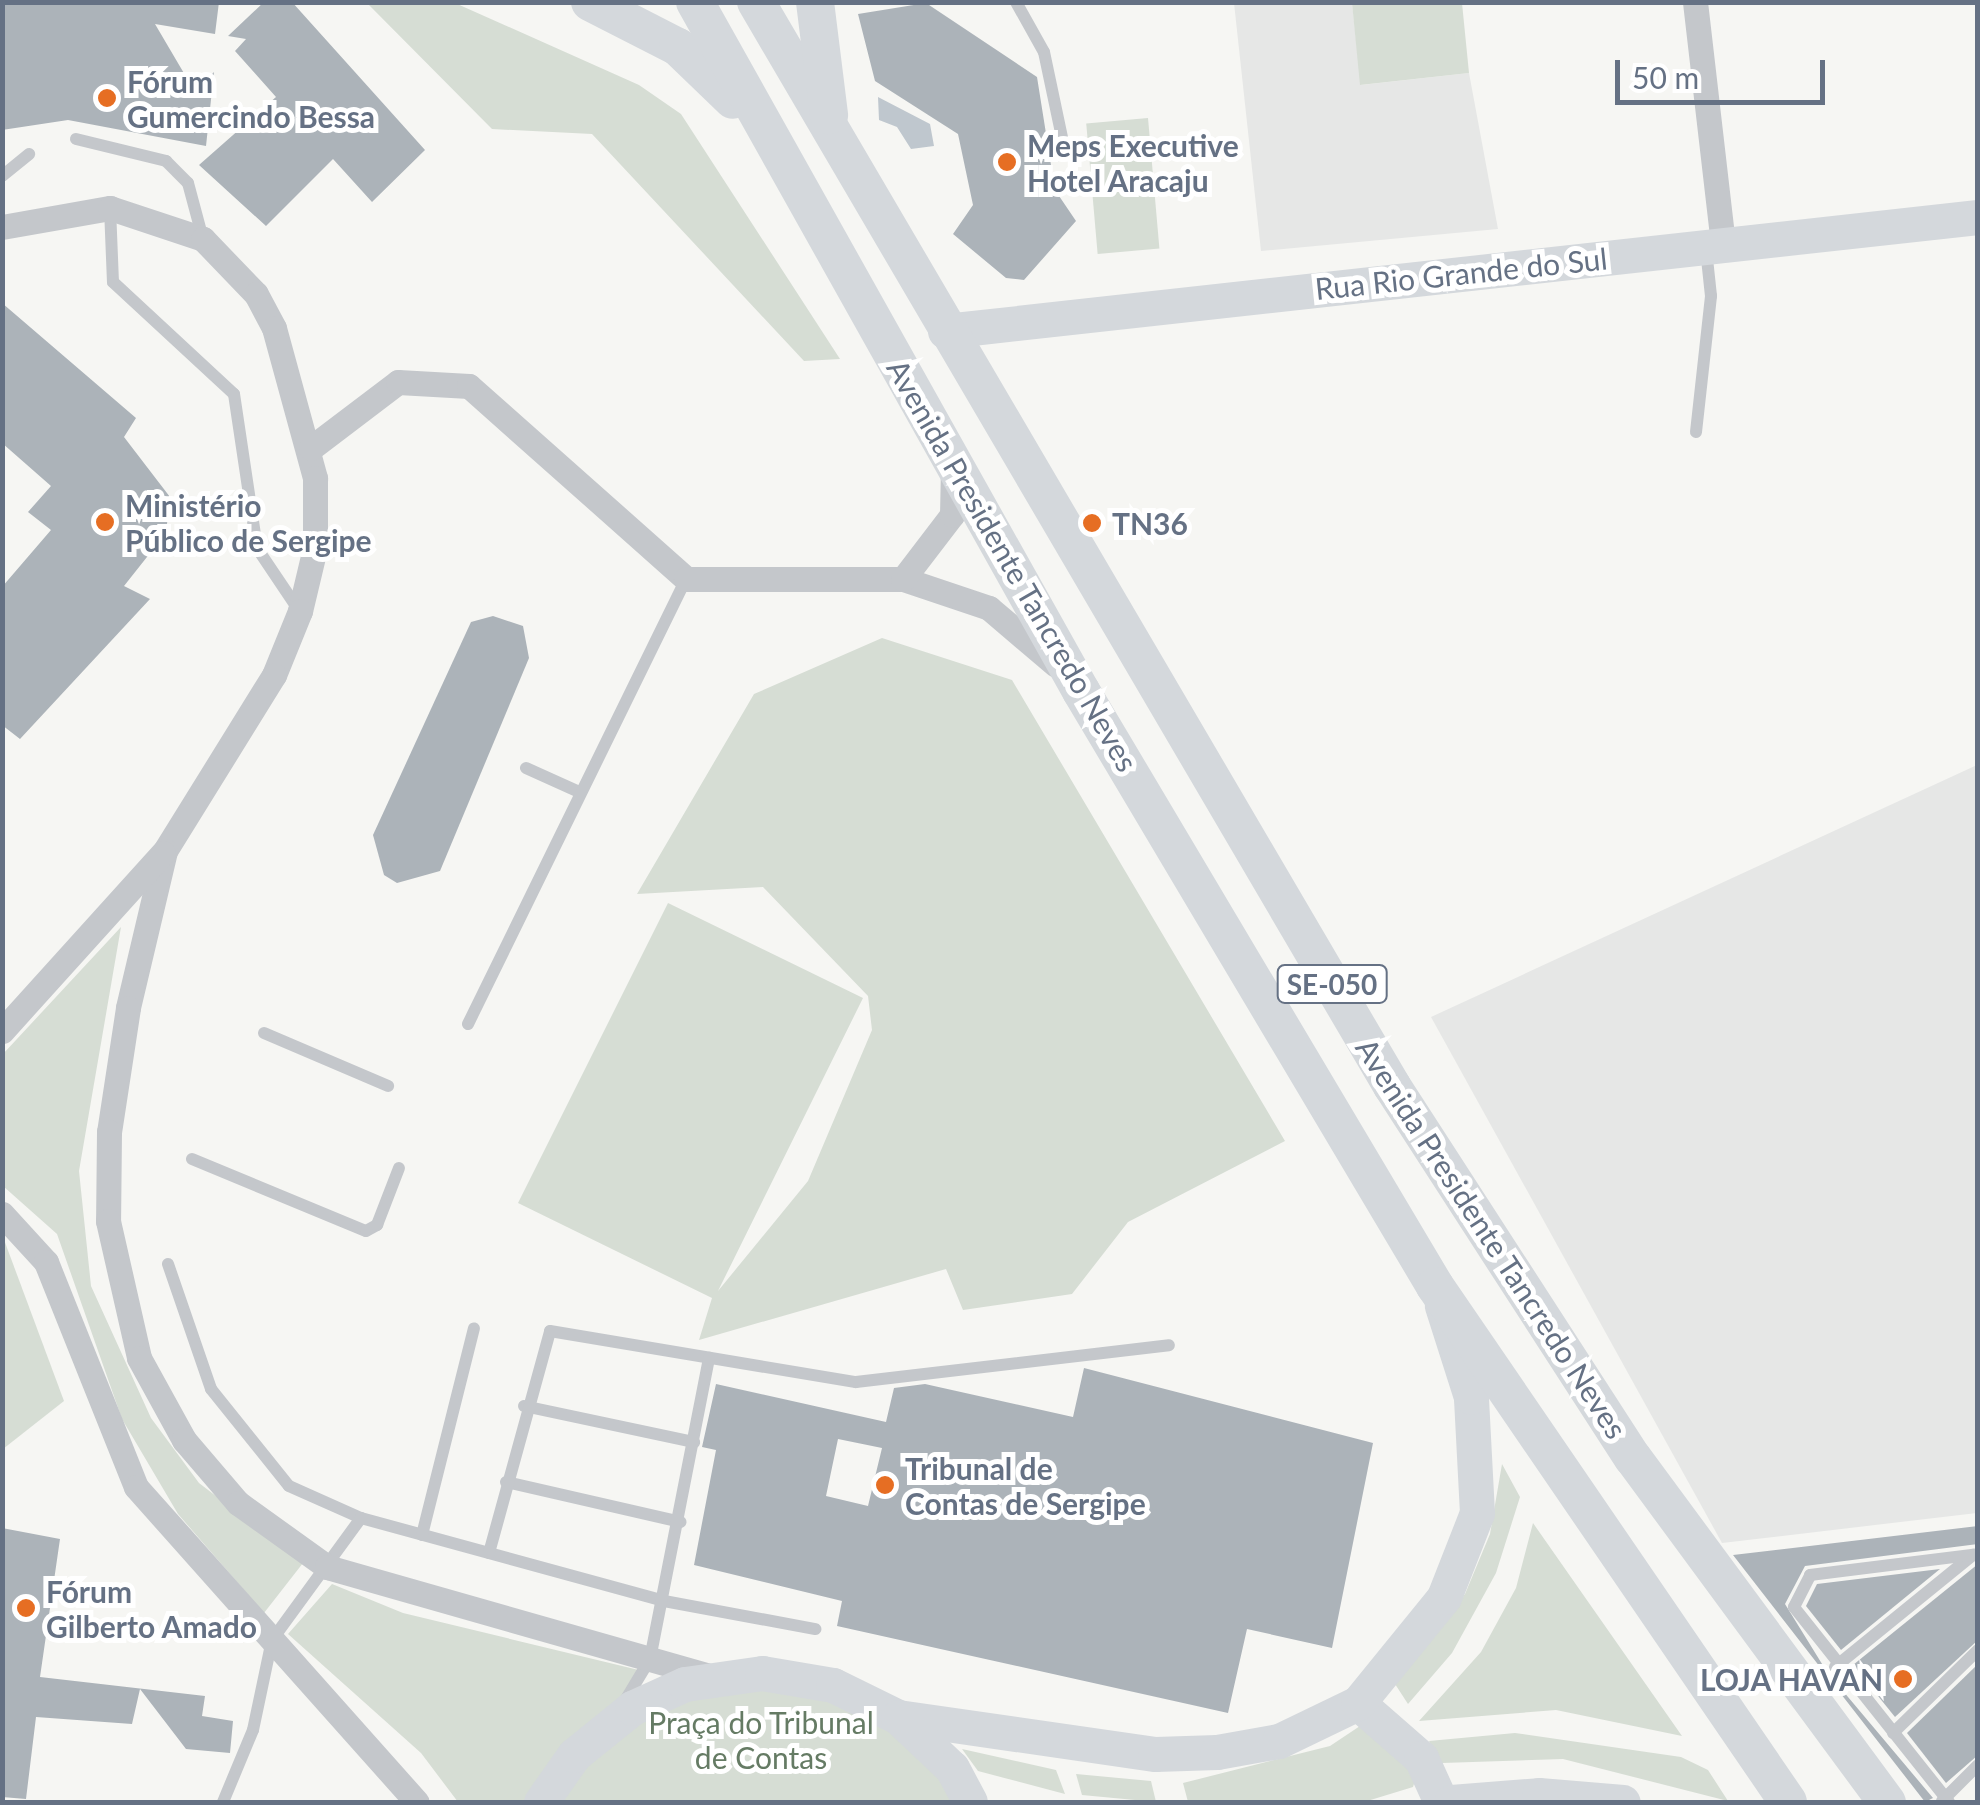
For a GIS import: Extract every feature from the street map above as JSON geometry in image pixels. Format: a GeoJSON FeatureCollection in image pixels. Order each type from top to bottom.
{"type":"FeatureCollection","features":[{"type":"Feature","properties":{"kind":"main road"},"geometry":{"type":"LineString","coordinates":[[590,2],[678,47],[764,130]]}},
{"type":"Feature","properties":{"kind":"main road","name":"SE-050"},"geometry":{"type":"LineString","coordinates":[[695,2],[764,130]]}},
{"type":"Feature","properties":{"kind":"main road","name":"SE-050"},"geometry":{"type":"LineString","coordinates":[[756,2],[831,132]]}},
{"type":"Feature","properties":{"kind":"main road"},"geometry":{"type":"LineString","coordinates":[[815,2],[831,132]]}},
{"type":"Feature","properties":{"kind":"main road","name":"Avenida Presidente Tancredo Neves"},"geometry":{"type":"LineString","coordinates":[[764,130],[1082,691],[1436,1286],[1788,1802]]}},
{"type":"Feature","properties":{"kind":"main road","name":"Avenida Presidente Tancredo Neves"},"geometry":{"type":"LineString","coordinates":[[831,132],[1392,1086],[1633,1458],[1887,1802]]}},
{"type":"Feature","properties":{"kind":"street"},"geometry":{"type":"LineString","coordinates":[[1696,2],[1714,245]]}},
{"type":"Feature","properties":{"kind":"street"},"geometry":{"type":"LineString","coordinates":[[2,227],[110,208],[147,213],[203,239],[256,294],[274,328],[311,448],[315,548],[300,610],[274,675],[165,851],[2,1031]]}},
{"type":"Feature","properties":{"kind":"street","name":"Rua Rio Grande do Sul"},"geometry":{"type":"LineString","coordinates":[[945,331],[1978,217]]}},
{"type":"Feature","properties":{"kind":"street"},"geometry":{"type":"LineString","coordinates":[[311,448],[398,382],[469,386],[686,579],[903,579],[989,608],[1082,691]]}},
{"type":"Feature","properties":{"kind":"street"},"geometry":{"type":"LineString","coordinates":[[903,579],[952,515],[953,458]]}},
{"type":"Feature","properties":{"kind":"street"},"geometry":{"type":"LineString","coordinates":[[165,851],[109,1132],[118,1286],[140,1358],[184,1440],[238,1504],[327,1567],[714,1678]]}},
{"type":"Feature","properties":{"kind":"street"},"geometry":{"type":"LineString","coordinates":[[2,1214],[46,1262],[136,1487],[417,1802]]}},
{"type":"Feature","properties":{"kind":"street"},"geometry":{"type":"LineString","coordinates":[[542,1802],[608,1727],[658,1695],[714,1678],[798,1677],[898,1717],[1202,1753],[1279,1741],[1358,1703],[1444,1597],[1478,1513],[1471,1397],[1436,1286]]}},
{"type":"Feature","properties":{"kind":"street"},"geometry":{"type":"LineString","coordinates":[[1358,1703],[1421,1758],[1442,1802]]}},
{"type":"Feature","properties":{"kind":"street"},"geometry":{"type":"LineString","coordinates":[[898,1717],[952,1768],[970,1802]]}},
{"type":"Feature","properties":{"kind":"street"},"geometry":{"type":"LineString","coordinates":[[1451,1802],[1539,1795],[1623,1802]]}},
{"type":"Feature","properties":{"kind":"lane"},"geometry":{"type":"LineString","coordinates":[[1016,2],[1044,52],[1065,152]]}},
{"type":"Feature","properties":{"kind":"lane"},"geometry":{"type":"LineString","coordinates":[[76,140],[166,161],[188,184],[203,239]]}},
{"type":"Feature","properties":{"kind":"lane"},"geometry":{"type":"LineString","coordinates":[[2,176],[29,154]]}},
{"type":"Feature","properties":{"kind":"lane"},"geometry":{"type":"LineString","coordinates":[[110,208],[114,282],[234,394],[257,548],[300,610]]}},
{"type":"Feature","properties":{"kind":"lane"},"geometry":{"type":"LineString","coordinates":[[1696,432],[1714,245]]}},
{"type":"Feature","properties":{"kind":"lane"},"geometry":{"type":"LineString","coordinates":[[468,1024],[577,791],[686,579]]}},
{"type":"Feature","properties":{"kind":"lane"},"geometry":{"type":"LineString","coordinates":[[526,768],[577,791]]}},
{"type":"Feature","properties":{"kind":"lane"},"geometry":{"type":"LineString","coordinates":[[264,1033],[388,1086]]}},
{"type":"Feature","properties":{"kind":"lane"},"geometry":{"type":"LineString","coordinates":[[192,1158],[366,1231],[378,1225],[399,1168]]}},
{"type":"Feature","properties":{"kind":"lane"},"geometry":{"type":"LineString","coordinates":[[168,1264],[211,1389],[246,1443],[290,1486],[362,1518],[422,1535],[664,1600],[815,1629]]}},
{"type":"Feature","properties":{"kind":"lane"},"geometry":{"type":"LineString","coordinates":[[422,1535],[474,1328]]}},
{"type":"Feature","properties":{"kind":"lane"},"geometry":{"type":"LineString","coordinates":[[489,1553],[524,1406],[550,1332],[856,1382],[1169,1345]]}},
{"type":"Feature","properties":{"kind":"lane"},"geometry":{"type":"LineString","coordinates":[[608,1727],[650,1659],[680,1522],[709,1358]]}},
{"type":"Feature","properties":{"kind":"lane"},"geometry":{"type":"LineString","coordinates":[[524,1406],[694,1442]]}},
{"type":"Feature","properties":{"kind":"lane"},"geometry":{"type":"LineString","coordinates":[[506,1482],[680,1522]]}},
{"type":"Feature","properties":{"kind":"lane"},"geometry":{"type":"LineString","coordinates":[[223,1802],[253,1730],[272,1640],[362,1518]]}},
{"type":"Feature","properties":{"kind":"lane"},"geometry":{"type":"LineString","coordinates":[[1835,1667],[1975,1554]]}},
{"type":"Feature","properties":{"kind":"lane"},"geometry":{"type":"LineString","coordinates":[[1975,1554],[1810,1575],[1794,1608],[1835,1667],[1945,1801],[1978,1765]]}},
{"type":"Feature","properties":{"kind":"lane"},"geometry":{"type":"LineString","coordinates":[[1893,1734],[1978,1650]]}},
{"type":"Feature","properties":{"kind":"shaded area"},"geometry":{"type":"Polygon","coordinates":[[[1234,3],[1352,3],[1361,85],[1469,73],[1498,229],[1261,251],[1234,3]]]}},
{"type":"Feature","properties":{"kind":"shaded area"},"geometry":{"type":"Polygon","coordinates":[[[878,97],[930,124],[934,146],[911,149],[897,127],[879,120],[878,97]]]}},
{"type":"Feature","properties":{"kind":"shaded area"},"geometry":{"type":"Polygon","coordinates":[[[1977,765],[1977,1513],[1722,1543],[1431,1017],[1977,765]]]}},
{"type":"Feature","properties":{"kind":"green space"},"geometry":{"type":"Polygon","coordinates":[[[367,3],[455,3],[639,85],[681,114],[840,359],[804,361],[592,134],[492,129],[367,3]]]}},
{"type":"Feature","properties":{"kind":"green space"},"geometry":{"type":"Polygon","coordinates":[[[1352,3],[1462,3],[1469,73],[1360,85],[1352,3]]]}},
{"type":"Feature","properties":{"kind":"green space"},"geometry":{"type":"Polygon","coordinates":[[[1148,118],[1159,249],[1098,254],[1086,123],[1148,118]]]}},
{"type":"Feature","properties":{"kind":"green space"},"geometry":{"type":"Polygon","coordinates":[[[882,638],[1012,680],[1285,1141],[1128,1222],[1072,1294],[963,1310],[946,1269],[699,1340],[712,1298],[518,1203],[668,903],[863,998],[718,1291],[808,1181],[872,1030],[868,996],[763,887],[637,894],[754,694],[882,638]]]}},
{"type":"Feature","properties":{"kind":"green space"},"geometry":{"type":"Polygon","coordinates":[[[121,927],[79,1171],[91,1286],[151,1418],[199,1483],[303,1563],[264,1613],[178,1514],[122,1419],[57,1234],[3,1186],[3,1054],[121,927]]]}},
{"type":"Feature","properties":{"kind":"green space"},"geometry":{"type":"Polygon","coordinates":[[[3,1237],[64,1401],[3,1449],[3,1237]]]}},
{"type":"Feature","properties":{"kind":"green space"},"geometry":{"type":"Polygon","coordinates":[[[1502,1464],[1520,1497],[1496,1573],[1452,1653],[1408,1704],[1395,1684],[1465,1594],[1490,1534],[1502,1464]]]}},
{"type":"Feature","properties":{"kind":"green space"},"geometry":{"type":"Polygon","coordinates":[[[1533,1523],[1682,1736],[1556,1710],[1419,1721],[1481,1652],[1516,1588],[1533,1523]]]}},
{"type":"Feature","properties":{"kind":"green space"},"geometry":{"type":"Polygon","coordinates":[[[332,1584],[403,1613],[647,1672],[527,1802],[458,1802],[421,1753],[288,1634],[332,1584]]]}},
{"type":"Feature","properties":{"kind":"green space","name":"Praça do Tribunal de Contas"},"geometry":{"type":"Polygon","coordinates":[[[762,1673],[898,1717],[970,1802],[541,1802],[632,1708],[762,1673]]]}},
{"type":"Feature","properties":{"kind":"green space"},"geometry":{"type":"Polygon","coordinates":[[[1366,1722],[1417,1774],[1413,1787],[1364,1802],[1188,1802],[1183,1783],[1330,1746],[1366,1722]]]}},
{"type":"Feature","properties":{"kind":"green space"},"geometry":{"type":"Polygon","coordinates":[[[1515,1733],[1681,1757],[1708,1770],[1728,1801],[1563,1759],[1442,1763],[1429,1741],[1515,1733]]]}},
{"type":"Feature","properties":{"kind":"green space"},"geometry":{"type":"Polygon","coordinates":[[[962,1749],[1056,1770],[1065,1794],[978,1771],[962,1749]]]}},
{"type":"Feature","properties":{"kind":"green space"},"geometry":{"type":"Polygon","coordinates":[[[1076,1774],[1151,1781],[1156,1802],[1082,1795],[1076,1774]]]}},
{"type":"Feature","properties":{"kind":"building"},"geometry":{"type":"Polygon","coordinates":[[[2,2],[219,2],[215,34],[155,24],[195,92],[214,72],[206,146],[68,120],[2,130],[2,2]]]}},
{"type":"Feature","properties":{"kind":"building"},"geometry":{"type":"Polygon","coordinates":[[[264,2],[292,2],[425,150],[372,202],[333,159],[266,226],[199,165],[276,97],[235,51],[246,39],[228,36],[264,2]]]}},
{"type":"Feature","properties":{"kind":"building","name":"Meps Executive Hotel Aracaju"},"geometry":{"type":"Polygon","coordinates":[[[926,3],[1037,77],[1055,190],[1076,221],[1024,280],[1006,278],[953,234],[973,205],[958,134],[875,81],[858,14],[926,3]]]}},
{"type":"Feature","properties":{"kind":"building","name":"Ministério Público de Sergipe"},"geometry":{"type":"Polygon","coordinates":[[[2,303],[136,418],[124,437],[170,497],[166,533],[124,586],[150,599],[20,739],[2,725],[2,587],[51,530],[28,512],[51,486],[2,443],[2,303]]]}},
{"type":"Feature","properties":{"kind":"building"},"geometry":{"type":"Polygon","coordinates":[[[493,616],[523,626],[529,658],[440,871],[397,883],[384,875],[373,835],[471,622],[493,616]]]}},
{"type":"Feature","properties":{"kind":"building"},"geometry":{"type":"Polygon","coordinates":[[[1084,1368],[1373,1443],[1332,1648],[1247,1629],[1228,1713],[837,1626],[842,1601],[694,1565],[716,1450],[702,1447],[716,1384],[886,1422],[894,1388],[925,1384],[1073,1417],[1084,1368]],[[838,1439],[826,1496],[868,1506],[882,1448],[838,1439]]]}},
{"type":"Feature","properties":{"kind":"building"},"geometry":{"type":"Polygon","coordinates":[[[1978,1526],[1978,1544],[1805,1566],[1785,1604],[1827,1672],[1933,1798],[1925,1802],[1733,1555],[1978,1526]]]}},
{"type":"Feature","properties":{"kind":"building","name":"Fórum Gilberto Amado"},"geometry":{"type":"Polygon","coordinates":[[[2,1528],[60,1539],[40,1677],[205,1696],[202,1716],[233,1721],[230,1753],[186,1749],[140,1689],[132,1724],[36,1717],[26,1799],[2,1797],[2,1528]]]}},
{"type":"Feature","properties":{"kind":"building"},"geometry":{"type":"Polygon","coordinates":[[[1978,1564],[1978,1640],[1895,1717],[1853,1665],[1978,1564]]]}},
{"type":"Feature","properties":{"kind":"building"},"geometry":{"type":"Polygon","coordinates":[[[1940,1569],[1841,1650],[1806,1606],[1817,1584],[1940,1569]]]}},
{"type":"Feature","properties":{"kind":"building"},"geometry":{"type":"Polygon","coordinates":[[[1978,1664],[1978,1755],[1946,1783],[1907,1733],[1978,1664]]]}},
{"type":"Feature","properties":{"kind":"place","name":"Fórum Gumercindo Bessa"},"geometry":{"type":"Point","coordinates":[107,98]}},
{"type":"Feature","properties":{"kind":"place","name":"Meps Executive Hotel Aracaju"},"geometry":{"type":"Point","coordinates":[1007,162]}},
{"type":"Feature","properties":{"kind":"place","name":"Ministério Público de Sergipe"},"geometry":{"type":"Point","coordinates":[105,522]}},
{"type":"Feature","properties":{"kind":"place","name":"TN36"},"geometry":{"type":"Point","coordinates":[1092,523]}},
{"type":"Feature","properties":{"kind":"place","name":"Tribunal de Contas de Sergipe"},"geometry":{"type":"Point","coordinates":[885,1485]}},
{"type":"Feature","properties":{"kind":"place","name":"Fórum Gilberto Amado"},"geometry":{"type":"Point","coordinates":[26,1608]}},
{"type":"Feature","properties":{"kind":"place","name":"LOJA HAVAN"},"geometry":{"type":"Point","coordinates":[1903,1679]}}]}
